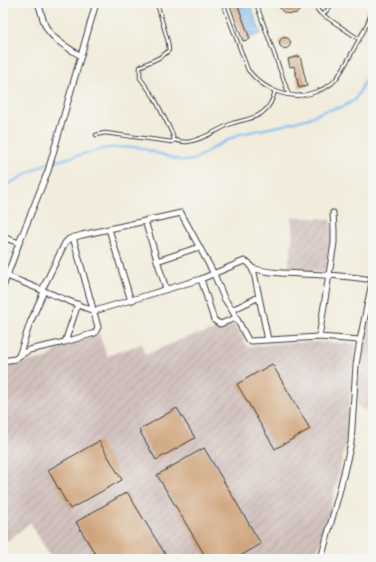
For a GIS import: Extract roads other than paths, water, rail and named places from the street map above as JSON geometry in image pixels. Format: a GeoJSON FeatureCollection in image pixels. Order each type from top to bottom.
{"type":"FeatureCollection","features":[{"type":"Feature","properties":{"kind":"street"},"geometry":{"type":"LineString","coordinates":[[38,3],[48,32],[58,42],[81,56]]}},
{"type":"Feature","properties":{"kind":"street"},"geometry":{"type":"LineString","coordinates":[[3,287],[48,171],[96,3]]}},
{"type":"Feature","properties":{"kind":"street"},"geometry":{"type":"LineString","coordinates":[[19,356],[43,290],[60,250],[65,243],[73,237],[181,213],[198,247],[214,274],[224,298],[248,340],[320,337],[360,340]]}},
{"type":"Feature","properties":{"kind":"street"},"geometry":{"type":"LineString","coordinates":[[320,337],[330,275],[334,236],[332,213]]}},
{"type":"Feature","properties":{"kind":"street"},"geometry":{"type":"LineString","coordinates":[[145,221],[166,289]]}},
{"type":"Feature","properties":{"kind":"street"},"geometry":{"type":"LineString","coordinates":[[109,229],[131,301]]}},
{"type":"Feature","properties":{"kind":"street"},"geometry":{"type":"LineString","coordinates":[[3,237],[19,243]]}},
{"type":"Feature","properties":{"kind":"street"},"geometry":{"type":"LineString","coordinates":[[3,361],[15,359],[29,350],[65,342],[95,333],[98,330],[73,237]]}},
{"type":"Feature","properties":{"kind":"street"},"geometry":{"type":"LineString","coordinates":[[158,261],[198,247]]}},
{"type":"Feature","properties":{"kind":"street"},"geometry":{"type":"LineString","coordinates":[[7,276],[94,311],[201,279],[244,261],[249,263],[252,268],[268,340]]}},
{"type":"Feature","properties":{"kind":"street"},"geometry":{"type":"LineString","coordinates":[[252,268],[285,274],[330,275],[366,279]]}},
{"type":"Feature","properties":{"kind":"street"},"geometry":{"type":"LineString","coordinates":[[321,559],[351,443],[356,365],[373,278]]}},
{"type":"Feature","properties":{"kind":"street"},"geometry":{"type":"LineString","coordinates":[[201,279],[214,320],[220,324],[236,318]]}},
{"type":"Feature","properties":{"kind":"street"},"geometry":{"type":"LineString","coordinates":[[232,310],[258,296]]}},
{"type":"Feature","properties":{"kind":"street"},"geometry":{"type":"LineString","coordinates":[[65,342],[78,304]]}},
{"type":"Feature","properties":{"kind":"lane"},"geometry":{"type":"LineString","coordinates":[[156,3],[169,50],[158,59],[146,63],[140,67],[140,78],[154,97],[174,140]]}},
{"type":"Feature","properties":{"kind":"lane"},"geometry":{"type":"LineString","coordinates":[[223,3],[248,70],[254,78],[275,91],[297,96],[310,94],[324,89],[335,80],[369,21],[373,3]]}},
{"type":"Feature","properties":{"kind":"lane"},"geometry":{"type":"LineString","coordinates":[[256,3],[289,95]]}},
{"type":"Feature","properties":{"kind":"lane"},"geometry":{"type":"LineString","coordinates":[[312,3],[323,15],[359,39]]}},
{"type":"Feature","properties":{"kind":"lane"},"geometry":{"type":"LineString","coordinates":[[323,15],[333,3]]}},
{"type":"Feature","properties":{"kind":"lane"},"geometry":{"type":"LineString","coordinates":[[96,135],[105,133],[172,142],[174,140],[184,142],[191,141],[262,113],[268,107],[275,91]]}},
{"type":"Feature","properties":{"kind":"water"},"geometry":{"type":"Polygon","coordinates":[[[237,3],[250,3],[261,34],[249,38],[237,3]]]}},
{"type":"Feature","properties":{"kind":"waterway"},"geometry":{"type":"LineString","coordinates":[[3,187],[45,164],[107,148],[138,147],[182,161],[194,160],[214,147],[240,134],[284,125],[309,118],[324,111],[342,107],[355,100],[373,65]]}}]}
